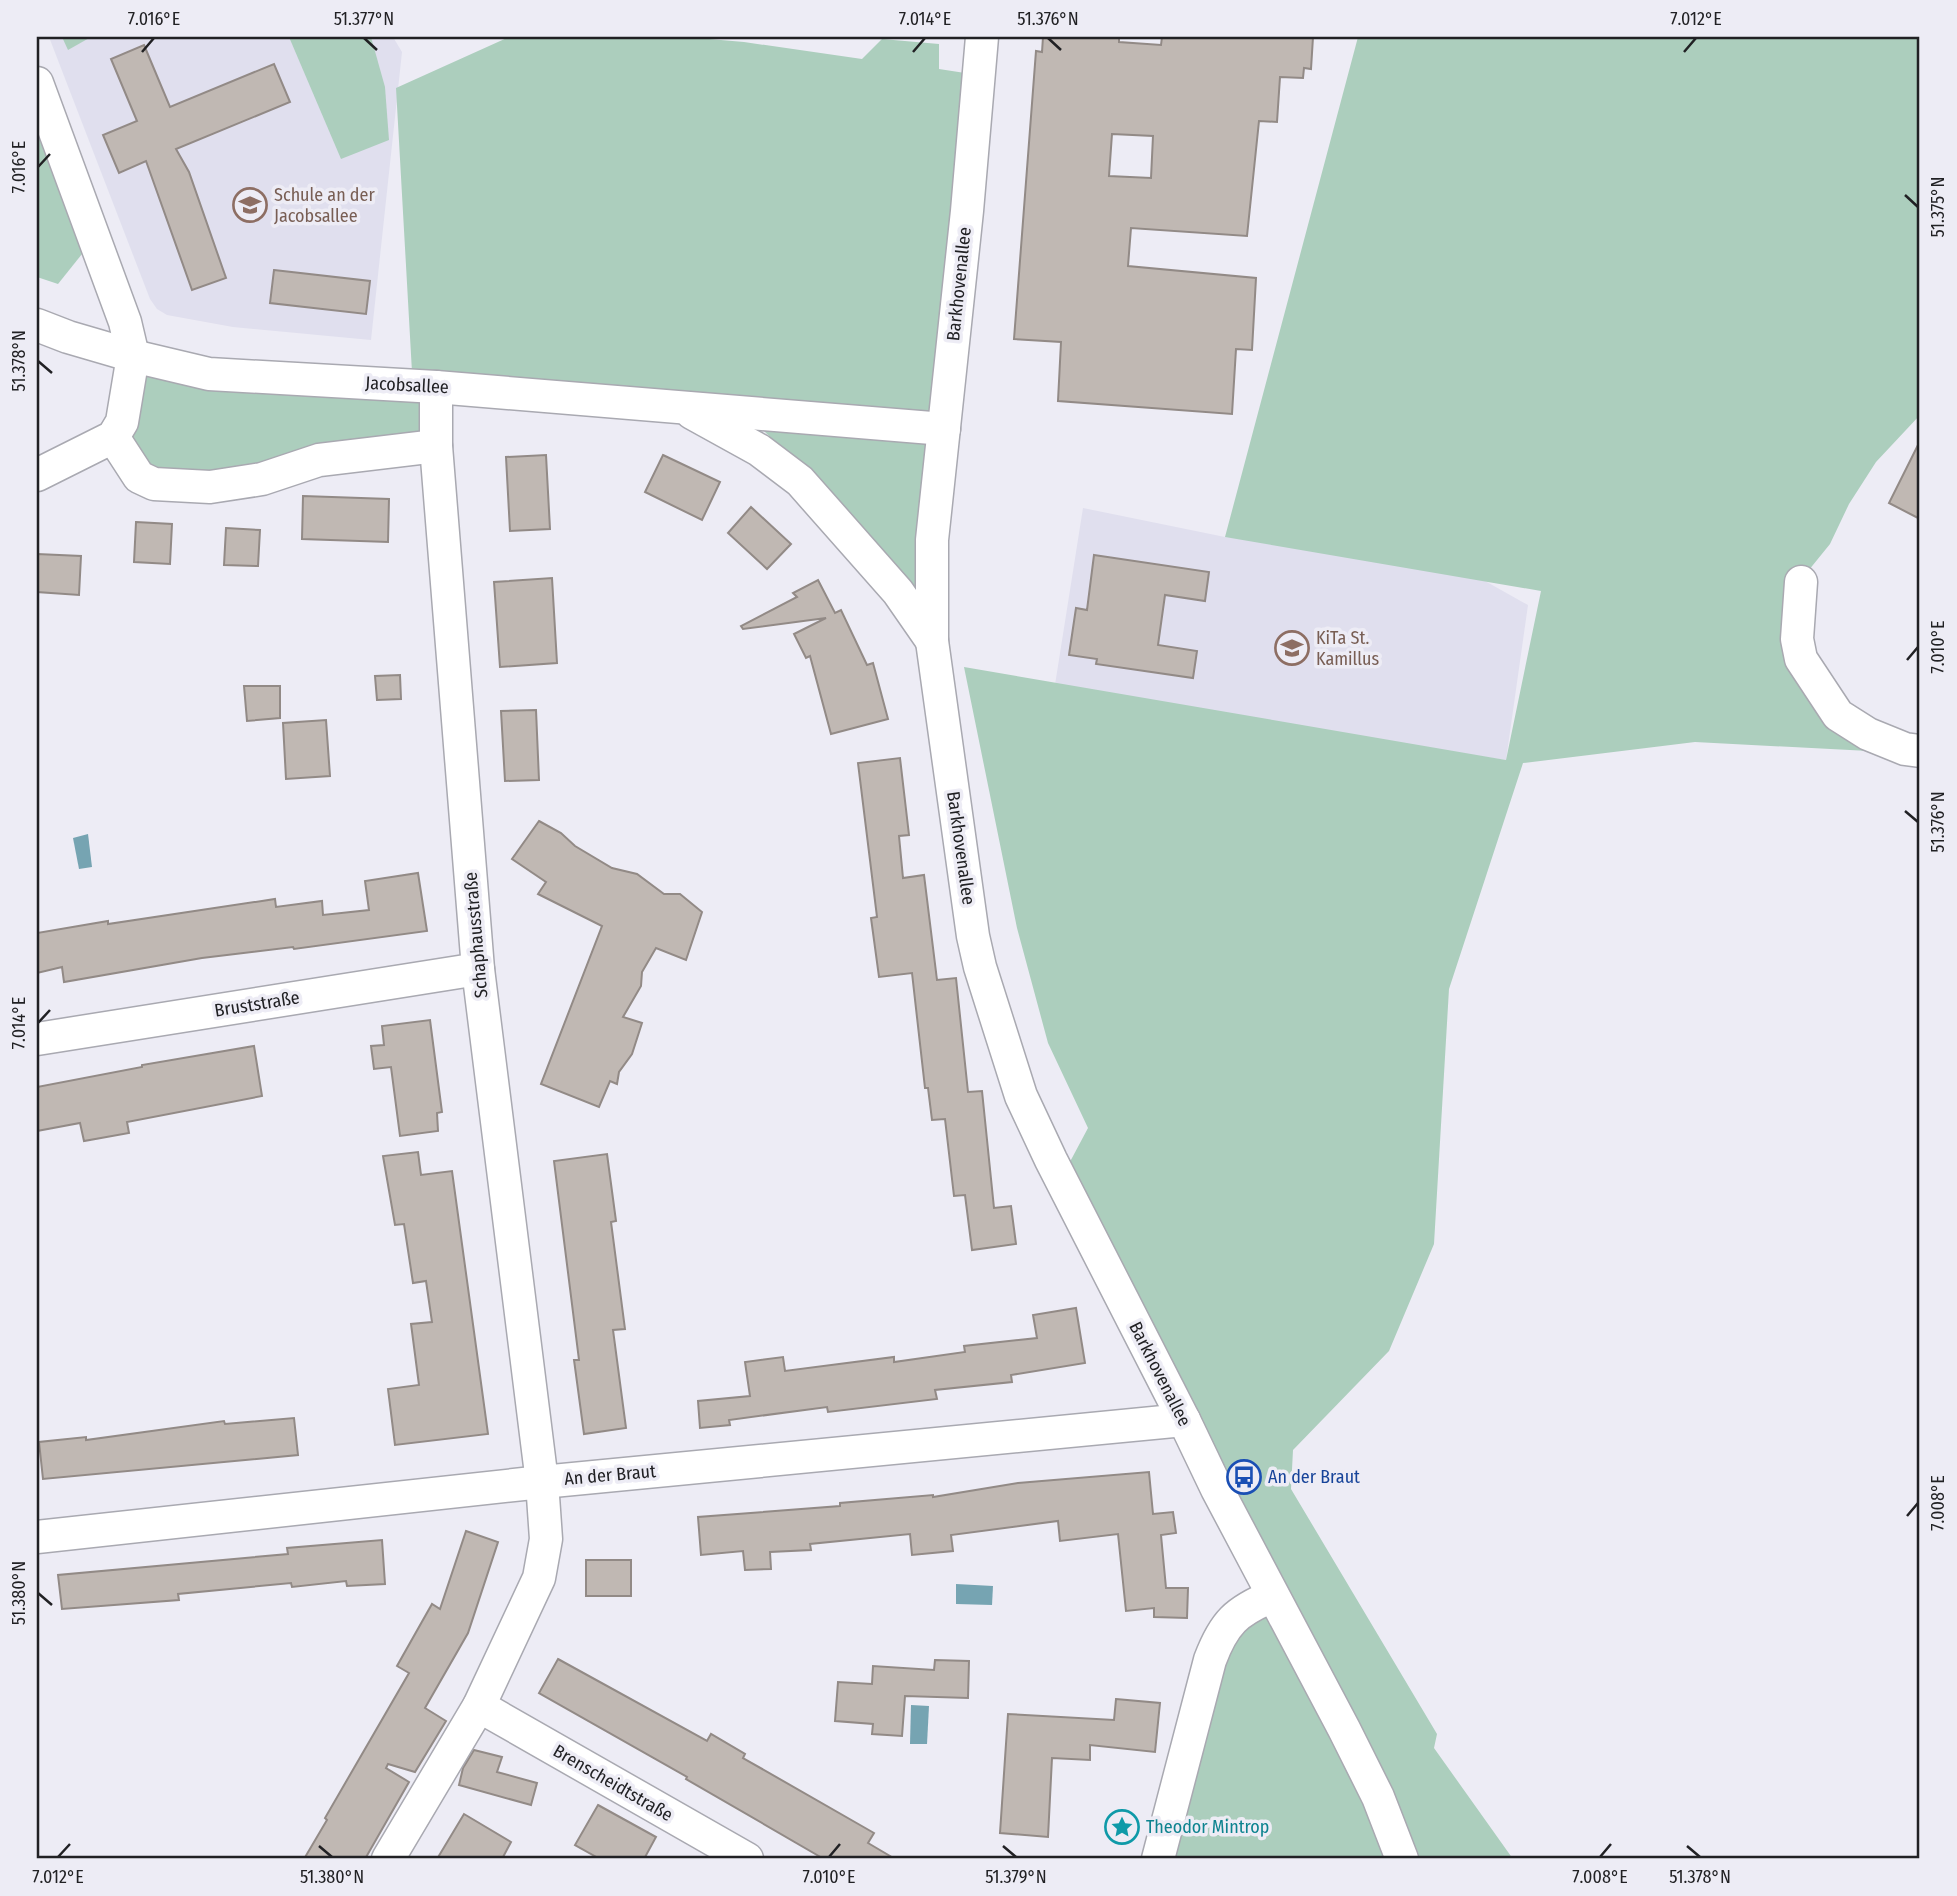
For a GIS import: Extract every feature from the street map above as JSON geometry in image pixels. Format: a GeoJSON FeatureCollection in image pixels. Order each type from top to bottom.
{"type":"FeatureCollection","features":[{"type":"Feature","properties":{"kind":"street","name":"Barkhovenallee"},"geometry":{"type":"LineString","coordinates":[[982,37],[967,211],[932,540],[932,641],[973,936],[980,967],[1017,1083],[1051,1160],[1378,1797],[1402,1859]]}},
{"type":"Feature","properties":{"kind":"street"},"geometry":{"type":"LineString","coordinates":[[37,83],[125,322],[133,356],[122,422],[113,437],[37,475]]}},
{"type":"Feature","properties":{"kind":"street","name":"Jacobsallee"},"geometry":{"type":"LineString","coordinates":[[37,325],[133,356],[209,374],[436,387],[944,429]]}},
{"type":"Feature","properties":{"kind":"street","name":"Schaphausstraße"},"geometry":{"type":"LineString","coordinates":[[436,387],[436,446],[478,969],[542,1482]]}},
{"type":"Feature","properties":{"kind":"street","name":"Jacobsallee"},"geometry":{"type":"LineString","coordinates":[[682,407],[759,450],[800,481],[898,592],[932,641]]}},
{"type":"Feature","properties":{"kind":"street"},"geometry":{"type":"LineString","coordinates":[[113,437],[139,477],[154,484],[210,487],[262,479],[319,460],[436,446]]}},
{"type":"Feature","properties":{"kind":"street"},"geometry":{"type":"LineString","coordinates":[[1801,582],[1797,639],[1801,659],[1839,715],[1868,734],[1906,749],[1920,751]]}},
{"type":"Feature","properties":{"kind":"street","name":"Bruststraße"},"geometry":{"type":"LineString","coordinates":[[37,1039],[478,969]]}},
{"type":"Feature","properties":{"kind":"street","name":"An der Braut"},"geometry":{"type":"LineString","coordinates":[[37,1537],[542,1482],[1184,1420]]}},
{"type":"Feature","properties":{"kind":"street"},"geometry":{"type":"LineString","coordinates":[[388,1859],[479,1706],[539,1578],[546,1539],[542,1482]]}},
{"type":"Feature","properties":{"kind":"street"},"geometry":{"type":"LineString","coordinates":[[1158,1859],[1210,1660],[1218,1640],[1232,1619],[1248,1606],[1273,1596]]}},
{"type":"Feature","properties":{"kind":"street","name":"Brenscheidtstraße"},"geometry":{"type":"LineString","coordinates":[[479,1706],[747,1859]]}},
{"type":"Feature","properties":{"kind":"shaded area","name":"Schule an der Jacobsallee"},"geometry":{"type":"Polygon","coordinates":[[[49,37],[393,37],[402,52],[371,340],[233,327],[167,315],[157,309],[150,299],[49,37]]]}},
{"type":"Feature","properties":{"kind":"shaded area","name":"KiTa St. Kamillus"},"geometry":{"type":"Polygon","coordinates":[[[1083,508],[1225,537],[1390,546],[1453,563],[1528,605],[1506,760],[1054,691],[1083,508]]]}},
{"type":"Feature","properties":{"kind":"green space"},"geometry":{"type":"Polygon","coordinates":[[[62,37],[91,37],[68,50],[62,37]]]}},
{"type":"Feature","properties":{"kind":"green space"},"geometry":{"type":"Polygon","coordinates":[[[289,37],[371,37],[385,87],[389,140],[341,159],[289,37]]]}},
{"type":"Feature","properties":{"kind":"green space"},"geometry":{"type":"Polygon","coordinates":[[[509,37],[686,37],[744,42],[862,59],[882,39],[939,44],[939,69],[978,75],[924,601],[848,514],[764,431],[727,408],[685,396],[435,370],[433,443],[260,476],[144,474],[125,438],[142,360],[412,372],[396,88],[509,37]]]}},
{"type":"Feature","properties":{"kind":"green space"},"geometry":{"type":"Polygon","coordinates":[[[1358,37],[1920,37],[1920,415],[1876,462],[1849,504],[1830,544],[1800,581],[1796,638],[1869,751],[1695,742],[1523,763],[1449,989],[1434,1244],[1389,1351],[1293,1450],[1291,1489],[1437,1734],[1434,1748],[1513,1859],[1163,1859],[1213,1663],[1271,1601],[1064,1173],[1088,1128],[1048,1043],[1017,928],[964,667],[1506,760],[1541,591],[1225,537],[1358,37]]]}},
{"type":"Feature","properties":{"kind":"green space"},"geometry":{"type":"Polygon","coordinates":[[[37,132],[82,254],[58,284],[37,277],[37,132]]]}},
{"type":"Feature","properties":{"kind":"water"},"geometry":{"type":"Polygon","coordinates":[[[88,834],[92,867],[79,869],[73,838],[88,834]]]}},
{"type":"Feature","properties":{"kind":"water"},"geometry":{"type":"Polygon","coordinates":[[[956,1584],[993,1586],[992,1605],[956,1604],[956,1584]]]}},
{"type":"Feature","properties":{"kind":"water"},"geometry":{"type":"Polygon","coordinates":[[[911,1705],[929,1706],[927,1744],[910,1744],[911,1705]]]}},
{"type":"Feature","properties":{"kind":"building"},"geometry":{"type":"Polygon","coordinates":[[[1043,37],[1119,37],[1119,42],[1161,45],[1162,37],[1313,37],[1311,69],[1304,68],[1303,78],[1280,77],[1277,122],[1259,121],[1247,236],[1131,228],[1128,266],[1256,278],[1252,350],[1236,349],[1232,414],[1058,401],[1061,342],[1014,339],[1036,51],[1042,52],[1043,37]],[[1112,134],[1109,176],[1151,178],[1153,136],[1112,134]]]}},
{"type":"Feature","properties":{"kind":"building"},"geometry":{"type":"Polygon","coordinates":[[[144,45],[170,107],[274,64],[290,102],[176,149],[189,172],[226,278],[192,290],[146,161],[119,173],[103,135],[137,121],[111,59],[144,45]]]}},
{"type":"Feature","properties":{"kind":"building"},"geometry":{"type":"Polygon","coordinates":[[[274,270],[370,281],[366,314],[270,303],[274,270]]]}},
{"type":"Feature","properties":{"kind":"building"},"geometry":{"type":"Polygon","coordinates":[[[1920,441],[1920,519],[1889,503],[1920,441]]]}},
{"type":"Feature","properties":{"kind":"building"},"geometry":{"type":"Polygon","coordinates":[[[546,455],[550,529],[510,531],[506,457],[546,455]]]}},
{"type":"Feature","properties":{"kind":"building"},"geometry":{"type":"Polygon","coordinates":[[[663,455],[720,482],[702,520],[645,492],[663,455]]]}},
{"type":"Feature","properties":{"kind":"building"},"geometry":{"type":"Polygon","coordinates":[[[303,496],[389,499],[388,542],[302,539],[303,496]]]}},
{"type":"Feature","properties":{"kind":"building"},"geometry":{"type":"Polygon","coordinates":[[[751,507],[791,544],[767,569],[728,533],[751,507]]]}},
{"type":"Feature","properties":{"kind":"building"},"geometry":{"type":"Polygon","coordinates":[[[136,522],[172,524],[170,564],[134,562],[136,522]]]}},
{"type":"Feature","properties":{"kind":"building"},"geometry":{"type":"Polygon","coordinates":[[[226,528],[260,530],[258,566],[224,565],[226,528]]]}},
{"type":"Feature","properties":{"kind":"building"},"geometry":{"type":"Polygon","coordinates":[[[37,554],[81,556],[79,595],[37,592],[37,554]]]}},
{"type":"Feature","properties":{"kind":"building"},"geometry":{"type":"Polygon","coordinates":[[[1094,555],[1209,572],[1205,601],[1165,595],[1158,645],[1197,651],[1193,678],[1096,664],[1097,659],[1069,655],[1076,608],[1087,610],[1094,555]]]}},
{"type":"Feature","properties":{"kind":"building"},"geometry":{"type":"Polygon","coordinates":[[[552,578],[557,663],[500,667],[494,582],[552,578]]]}},
{"type":"Feature","properties":{"kind":"building"},"geometry":{"type":"Polygon","coordinates":[[[818,580],[835,613],[841,610],[867,665],[873,663],[888,719],[831,734],[810,656],[806,658],[794,634],[826,618],[743,629],[741,626],[797,597],[793,593],[818,580]]]}},
{"type":"Feature","properties":{"kind":"building"},"geometry":{"type":"Polygon","coordinates":[[[400,675],[401,699],[377,700],[375,676],[400,675]]]}},
{"type":"Feature","properties":{"kind":"building"},"geometry":{"type":"Polygon","coordinates":[[[244,686],[280,686],[280,718],[247,721],[244,686]]]}},
{"type":"Feature","properties":{"kind":"building"},"geometry":{"type":"Polygon","coordinates":[[[536,710],[539,780],[505,781],[501,711],[536,710]]]}},
{"type":"Feature","properties":{"kind":"building"},"geometry":{"type":"Polygon","coordinates":[[[326,720],[330,776],[286,779],[283,723],[326,720]]]}},
{"type":"Feature","properties":{"kind":"building"},"geometry":{"type":"Polygon","coordinates":[[[900,758],[909,835],[899,836],[903,878],[924,875],[937,980],[956,978],[968,1092],[982,1091],[994,1208],[1011,1206],[1016,1244],[972,1250],[965,1195],[954,1196],[945,1119],[932,1120],[928,1088],[925,1088],[912,973],[879,977],[871,918],[877,917],[858,763],[900,758]]]}},
{"type":"Feature","properties":{"kind":"building"},"geometry":{"type":"Polygon","coordinates":[[[539,821],[612,868],[637,874],[664,894],[680,894],[702,912],[686,960],[656,948],[642,972],[641,986],[623,1017],[642,1023],[632,1054],[619,1072],[617,1084],[610,1081],[599,1107],[541,1084],[602,926],[538,894],[546,882],[512,859],[539,821]]]}},
{"type":"Feature","properties":{"kind":"building"},"geometry":{"type":"Polygon","coordinates":[[[418,873],[427,931],[202,958],[64,982],[62,967],[37,973],[37,933],[275,899],[276,907],[322,901],[323,915],[369,910],[365,881],[418,873]]]}},
{"type":"Feature","properties":{"kind":"building"},"geometry":{"type":"Polygon","coordinates":[[[430,1020],[442,1112],[437,1113],[438,1131],[400,1136],[391,1067],[374,1069],[371,1046],[384,1045],[382,1026],[430,1020]]]}},
{"type":"Feature","properties":{"kind":"building"},"geometry":{"type":"Polygon","coordinates":[[[254,1046],[262,1096],[127,1122],[129,1133],[84,1141],[80,1123],[37,1131],[37,1087],[142,1065],[254,1046]]]}},
{"type":"Feature","properties":{"kind":"building"},"geometry":{"type":"Polygon","coordinates":[[[418,1152],[421,1175],[452,1171],[488,1434],[395,1445],[388,1389],[419,1385],[411,1324],[432,1322],[426,1281],[413,1283],[404,1224],[395,1225],[383,1156],[418,1152]]]}},
{"type":"Feature","properties":{"kind":"building"},"geometry":{"type":"Polygon","coordinates":[[[607,1154],[616,1221],[611,1222],[625,1329],[613,1330],[626,1428],[584,1434],[574,1360],[579,1360],[554,1161],[607,1154]]]}},
{"type":"Feature","properties":{"kind":"building"},"geometry":{"type":"Polygon","coordinates":[[[1076,1308],[1085,1363],[1011,1375],[1012,1382],[935,1390],[937,1399],[828,1412],[827,1407],[729,1420],[730,1425],[700,1428],[698,1401],[750,1396],[745,1362],[783,1357],[785,1371],[894,1357],[894,1362],[965,1352],[964,1346],[1037,1338],[1033,1315],[1076,1308]]]}},
{"type":"Feature","properties":{"kind":"building"},"geometry":{"type":"Polygon","coordinates":[[[294,1418],[298,1455],[43,1479],[39,1442],[86,1437],[86,1440],[224,1421],[225,1424],[294,1418]]]}},
{"type":"Feature","properties":{"kind":"building"},"geometry":{"type":"Polygon","coordinates":[[[1149,1472],[1153,1514],[1173,1512],[1176,1533],[1161,1535],[1166,1588],[1188,1588],[1187,1618],[1154,1617],[1154,1608],[1126,1611],[1118,1534],[1060,1541],[1058,1521],[951,1535],[953,1551],[912,1555],[910,1534],[810,1544],[811,1550],[770,1552],[771,1569],[745,1570],[743,1551],[701,1555],[698,1517],[933,1497],[1018,1483],[1149,1472]]]}},
{"type":"Feature","properties":{"kind":"building"},"geometry":{"type":"Polygon","coordinates":[[[466,1531],[498,1542],[468,1633],[425,1708],[446,1721],[415,1772],[388,1764],[386,1768],[409,1782],[365,1859],[304,1859],[409,1673],[397,1666],[432,1604],[440,1609],[466,1531]]]}},
{"type":"Feature","properties":{"kind":"building"},"geometry":{"type":"Polygon","coordinates":[[[382,1540],[385,1584],[347,1586],[346,1581],[292,1587],[291,1583],[178,1594],[179,1600],[62,1609],[58,1575],[288,1554],[287,1548],[382,1540]]]}},
{"type":"Feature","properties":{"kind":"building"},"geometry":{"type":"Polygon","coordinates":[[[586,1560],[631,1560],[631,1596],[586,1596],[586,1560]]]}},
{"type":"Feature","properties":{"kind":"building"},"geometry":{"type":"Polygon","coordinates":[[[558,1659],[707,1741],[711,1734],[745,1754],[743,1758],[874,1833],[868,1843],[895,1859],[824,1859],[539,1693],[558,1659]]]}},
{"type":"Feature","properties":{"kind":"building"},"geometry":{"type":"Polygon","coordinates":[[[935,1660],[969,1661],[968,1698],[905,1696],[902,1736],[872,1734],[873,1724],[835,1721],[838,1682],[872,1684],[873,1666],[934,1670],[935,1660]]]}},
{"type":"Feature","properties":{"kind":"building"},"geometry":{"type":"Polygon","coordinates":[[[1116,1699],[1160,1703],[1155,1752],[1090,1745],[1090,1760],[1052,1758],[1048,1837],[1000,1833],[1008,1714],[1114,1720],[1116,1699]]]}},
{"type":"Feature","properties":{"kind":"building"},"geometry":{"type":"Polygon","coordinates":[[[474,1750],[502,1757],[497,1772],[537,1783],[531,1805],[459,1785],[463,1768],[474,1750]]]}},
{"type":"Feature","properties":{"kind":"building"},"geometry":{"type":"Polygon","coordinates":[[[598,1805],[656,1837],[644,1859],[600,1859],[575,1845],[598,1805]]]}},
{"type":"Feature","properties":{"kind":"building"},"geometry":{"type":"Polygon","coordinates":[[[464,1814],[511,1842],[502,1859],[437,1859],[464,1814]]]}},
{"type":"Feature","properties":{"kind":"place","name":"Schule an der Jacobsallee"},"geometry":{"type":"Point","coordinates":[250,205]}},
{"type":"Feature","properties":{"kind":"place","name":"KiTa St. Kamillus"},"geometry":{"type":"Point","coordinates":[1292,648]}},
{"type":"Feature","properties":{"kind":"place","name":"An der Braut"},"geometry":{"type":"Point","coordinates":[1244,1477]}},
{"type":"Feature","properties":{"kind":"place","name":"Theodor Mintrop"},"geometry":{"type":"Point","coordinates":[1122,1827]}}]}
